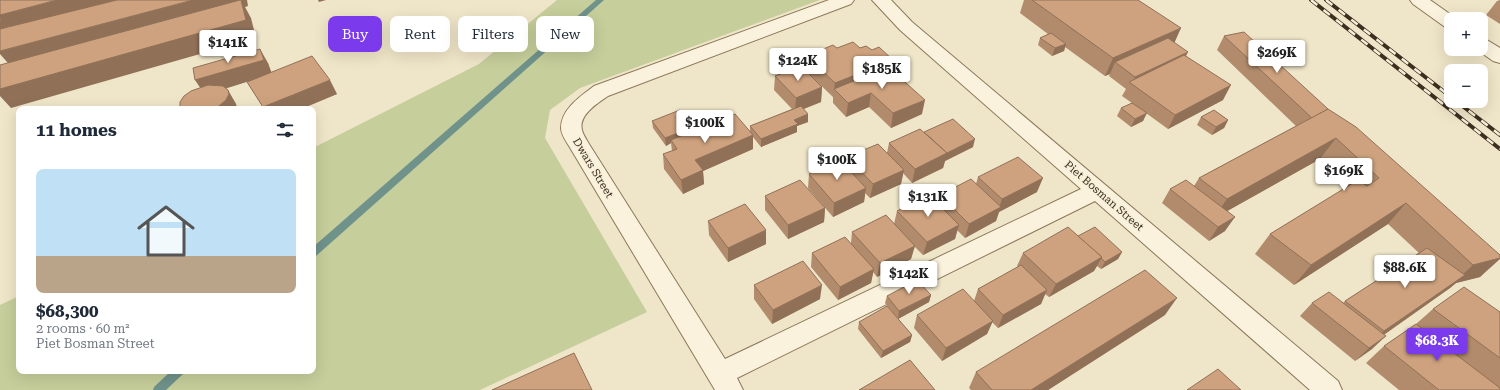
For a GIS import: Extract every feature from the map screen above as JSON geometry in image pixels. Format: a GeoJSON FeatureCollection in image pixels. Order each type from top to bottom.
{"type":"FeatureCollection","features":[{"type":"Feature","properties":{"kind":"street","name":"Dwars Street"},"geometry":{"type":"LineString","coordinates":[[725,382],[579,146],[570,129],[574,116],[583,105],[601,91],[845,0]]}},
{"type":"Feature","properties":{"kind":"street","name":"Piet Bosman Street"},"geometry":{"type":"LineString","coordinates":[[882,0],[906,26],[1329,390]]}},
{"type":"Feature","properties":{"kind":"street"},"geometry":{"type":"LineString","coordinates":[[1419,0],[1444,18]]}},
{"type":"Feature","properties":{"kind":"street"},"geometry":{"type":"LineString","coordinates":[[1488,49],[1500,57]]}},
{"type":"Feature","properties":{"kind":"street"},"geometry":{"type":"LineString","coordinates":[[725,382],[868,301],[1097,191]]}},
{"type":"Feature","properties":{"kind":"green space"},"geometry":{"type":"Polygon","coordinates":[[[557,0],[820,0],[580,88],[550,110],[545,138],[647,312],[480,390],[0,390],[0,305],[16,297],[16,374],[316,374],[316,146],[479,64],[494,52],[528,52],[528,24],[536,17],[536,52],[594,52],[594,16],[538,16],[557,0]]]}},
{"type":"Feature","properties":{"kind":"building"},"geometry":{"type":"Polygon","coordinates":[[[0,0],[57,0],[0,15],[0,0]]]}},
{"type":"Feature","properties":{"kind":"building"},"geometry":{"type":"Polygon","coordinates":[[[117,0],[193,0],[0,51],[0,29],[117,0]]]}},
{"type":"Feature","properties":{"kind":"building"},"geometry":{"type":"Polygon","coordinates":[[[241,0],[246,20],[0,89],[0,65],[241,0]]]}},
{"type":"Feature","properties":{"kind":"building"},"geometry":{"type":"Polygon","coordinates":[[[1032,0],[1138,0],[1181,28],[1113,58],[1032,0]]]}},
{"type":"Feature","properties":{"kind":"building"},"geometry":{"type":"Polygon","coordinates":[[[1244,32],[1328,109],[1312,118],[1224,36],[1244,32]]]}},
{"type":"Feature","properties":{"kind":"building"},"geometry":{"type":"Polygon","coordinates":[[[1051,33],[1066,44],[1055,48],[1040,38],[1051,33]]]}},
{"type":"Feature","properties":{"kind":"building"},"geometry":{"type":"Polygon","coordinates":[[[1168,38],[1188,52],[1135,77],[1115,62],[1168,38]]]}},
{"type":"Feature","properties":{"kind":"building"},"geometry":{"type":"Polygon","coordinates":[[[853,42],[860,48],[866,46],[872,50],[879,47],[893,60],[835,83],[806,56],[833,45],[837,48],[853,42]]]}},
{"type":"Feature","properties":{"kind":"building"},"geometry":{"type":"Polygon","coordinates":[[[260,49],[264,60],[195,80],[193,68],[260,49]]]}},
{"type":"Feature","properties":{"kind":"building"},"geometry":{"type":"Polygon","coordinates":[[[1184,55],[1231,85],[1175,115],[1129,82],[1184,55]]]}},
{"type":"Feature","properties":{"kind":"building"},"geometry":{"type":"Polygon","coordinates":[[[312,56],[330,80],[265,106],[262,106],[247,82],[312,56]]]}},
{"type":"Feature","properties":{"kind":"building"},"geometry":{"type":"Polygon","coordinates":[[[801,66],[822,87],[796,98],[775,76],[801,66]]]}},
{"type":"Feature","properties":{"kind":"building"},"geometry":{"type":"Polygon","coordinates":[[[888,67],[925,100],[893,113],[871,93],[848,103],[834,89],[888,67]]]}},
{"type":"Feature","properties":{"kind":"building"},"geometry":{"type":"Polygon","coordinates":[[[208,85],[223,86],[228,90],[229,94],[226,100],[219,106],[180,106],[180,102],[184,96],[191,91],[208,85]]]}},
{"type":"Feature","properties":{"kind":"building"},"geometry":{"type":"Polygon","coordinates":[[[1132,103],[1147,113],[1135,119],[1121,108],[1132,103]]]}},
{"type":"Feature","properties":{"kind":"building"},"geometry":{"type":"Polygon","coordinates":[[[801,106],[808,114],[794,120],[798,124],[761,139],[750,126],[801,106]]]}},
{"type":"Feature","properties":{"kind":"building"},"geometry":{"type":"Polygon","coordinates":[[[1328,109],[1356,127],[1500,255],[1500,258],[1473,265],[1406,203],[1311,265],[1270,234],[1358,180],[1367,186],[1379,178],[1336,138],[1227,199],[1199,178],[1328,109]]]}},
{"type":"Feature","properties":{"kind":"building"},"geometry":{"type":"Polygon","coordinates":[[[680,110],[693,127],[665,138],[652,121],[680,110]]]}},
{"type":"Feature","properties":{"kind":"building"},"geometry":{"type":"Polygon","coordinates":[[[1214,110],[1228,120],[1216,127],[1201,117],[1214,110]]]}},
{"type":"Feature","properties":{"kind":"building"},"geometry":{"type":"Polygon","coordinates":[[[735,114],[753,135],[695,160],[703,170],[681,180],[663,154],[677,149],[671,140],[735,114]]]}},
{"type":"Feature","properties":{"kind":"building"},"geometry":{"type":"Polygon","coordinates":[[[953,119],[975,139],[947,153],[924,132],[953,119]]]}},
{"type":"Feature","properties":{"kind":"building"},"geometry":{"type":"Polygon","coordinates":[[[920,129],[947,153],[915,169],[889,143],[920,129]]]}},
{"type":"Feature","properties":{"kind":"building"},"geometry":{"type":"Polygon","coordinates":[[[878,144],[904,170],[873,184],[847,157],[878,144]]]}},
{"type":"Feature","properties":{"kind":"building"},"geometry":{"type":"Polygon","coordinates":[[[1018,157],[1043,178],[1002,199],[978,177],[1018,157]]]}},
{"type":"Feature","properties":{"kind":"building"},"geometry":{"type":"Polygon","coordinates":[[[840,160],[866,188],[834,203],[809,174],[840,160]]]}},
{"type":"Feature","properties":{"kind":"building"},"geometry":{"type":"Polygon","coordinates":[[[971,179],[1001,207],[969,224],[940,195],[971,179]]]}},
{"type":"Feature","properties":{"kind":"building"},"geometry":{"type":"Polygon","coordinates":[[[800,180],[825,208],[788,225],[765,196],[800,180]]]}},
{"type":"Feature","properties":{"kind":"building"},"geometry":{"type":"Polygon","coordinates":[[[1186,180],[1235,217],[1218,227],[1170,189],[1186,180]]]}},
{"type":"Feature","properties":{"kind":"building"},"geometry":{"type":"Polygon","coordinates":[[[929,195],[959,225],[927,242],[897,211],[929,195]]]}},
{"type":"Feature","properties":{"kind":"building"},"geometry":{"type":"Polygon","coordinates":[[[745,204],[766,230],[728,248],[708,221],[745,204]]]}},
{"type":"Feature","properties":{"kind":"building"},"geometry":{"type":"Polygon","coordinates":[[[886,215],[915,246],[880,263],[852,232],[886,215]]]}},
{"type":"Feature","properties":{"kind":"building"},"geometry":{"type":"Polygon","coordinates":[[[1068,227],[1102,257],[1056,284],[1023,253],[1068,227]]]}},
{"type":"Feature","properties":{"kind":"building"},"geometry":{"type":"Polygon","coordinates":[[[1095,227],[1122,252],[1105,262],[1101,258],[1102,257],[1078,236],[1095,227]]]}},
{"type":"Feature","properties":{"kind":"building"},"geometry":{"type":"Polygon","coordinates":[[[845,237],[874,269],[840,287],[812,253],[845,237]]]}},
{"type":"Feature","properties":{"kind":"building"},"geometry":{"type":"Polygon","coordinates":[[[1427,248],[1465,275],[1384,331],[1345,301],[1427,248]]]}},
{"type":"Feature","properties":{"kind":"building"},"geometry":{"type":"Polygon","coordinates":[[[803,261],[822,285],[773,310],[754,285],[803,261]]]}},
{"type":"Feature","properties":{"kind":"building"},"geometry":{"type":"Polygon","coordinates":[[[1021,265],[1047,290],[1003,315],[978,289],[1021,265]]]}},
{"type":"Feature","properties":{"kind":"building"},"geometry":{"type":"Polygon","coordinates":[[[1145,270],[1177,298],[1031,390],[992,390],[976,372],[1145,270]]]}},
{"type":"Feature","properties":{"kind":"building"},"geometry":{"type":"Polygon","coordinates":[[[917,280],[931,295],[899,311],[887,296],[917,280]]]}},
{"type":"Feature","properties":{"kind":"building"},"geometry":{"type":"Polygon","coordinates":[[[1464,287],[1500,312],[1500,358],[1433,309],[1464,287]]]}},
{"type":"Feature","properties":{"kind":"building"},"geometry":{"type":"Polygon","coordinates":[[[963,289],[993,321],[946,348],[917,315],[963,289]]]}},
{"type":"Feature","properties":{"kind":"building"},"geometry":{"type":"Polygon","coordinates":[[[1329,292],[1386,336],[1369,348],[1312,303],[1329,292]]]}},
{"type":"Feature","properties":{"kind":"building"},"geometry":{"type":"Polygon","coordinates":[[[887,306],[912,335],[883,351],[859,322],[887,306]]]}},
{"type":"Feature","properties":{"kind":"building"},"geometry":{"type":"Polygon","coordinates":[[[1416,324],[1500,388],[1500,390],[1439,390],[1384,346],[1416,324]]]}},
{"type":"Feature","properties":{"kind":"building"},"geometry":{"type":"Polygon","coordinates":[[[574,353],[592,390],[492,390],[574,353]]]}},
{"type":"Feature","properties":{"kind":"building"},"geometry":{"type":"Polygon","coordinates":[[[910,360],[935,390],[859,390],[910,360]]]}},
{"type":"Feature","properties":{"kind":"building"},"geometry":{"type":"Polygon","coordinates":[[[1218,369],[1241,390],[1187,390],[1218,369]]]}},
{"type":"Feature","properties":{"kind":"waterway"},"geometry":{"type":"LineString","coordinates":[[316,250],[600,0]]}},
{"type":"Feature","properties":{"kind":"waterway"},"geometry":{"type":"LineString","coordinates":[[158,390],[176,374]]}},
{"type":"Feature","properties":{"kind":"railway"},"geometry":{"type":"LineString","coordinates":[[1311,0],[1500,149]]}},
{"type":"Feature","properties":{"kind":"railway"},"geometry":{"type":"LineString","coordinates":[[1326,0],[1444,92]]}},
{"type":"Feature","properties":{"kind":"railway"},"geometry":{"type":"LineString","coordinates":[[1465,108],[1500,135]]}}]}
